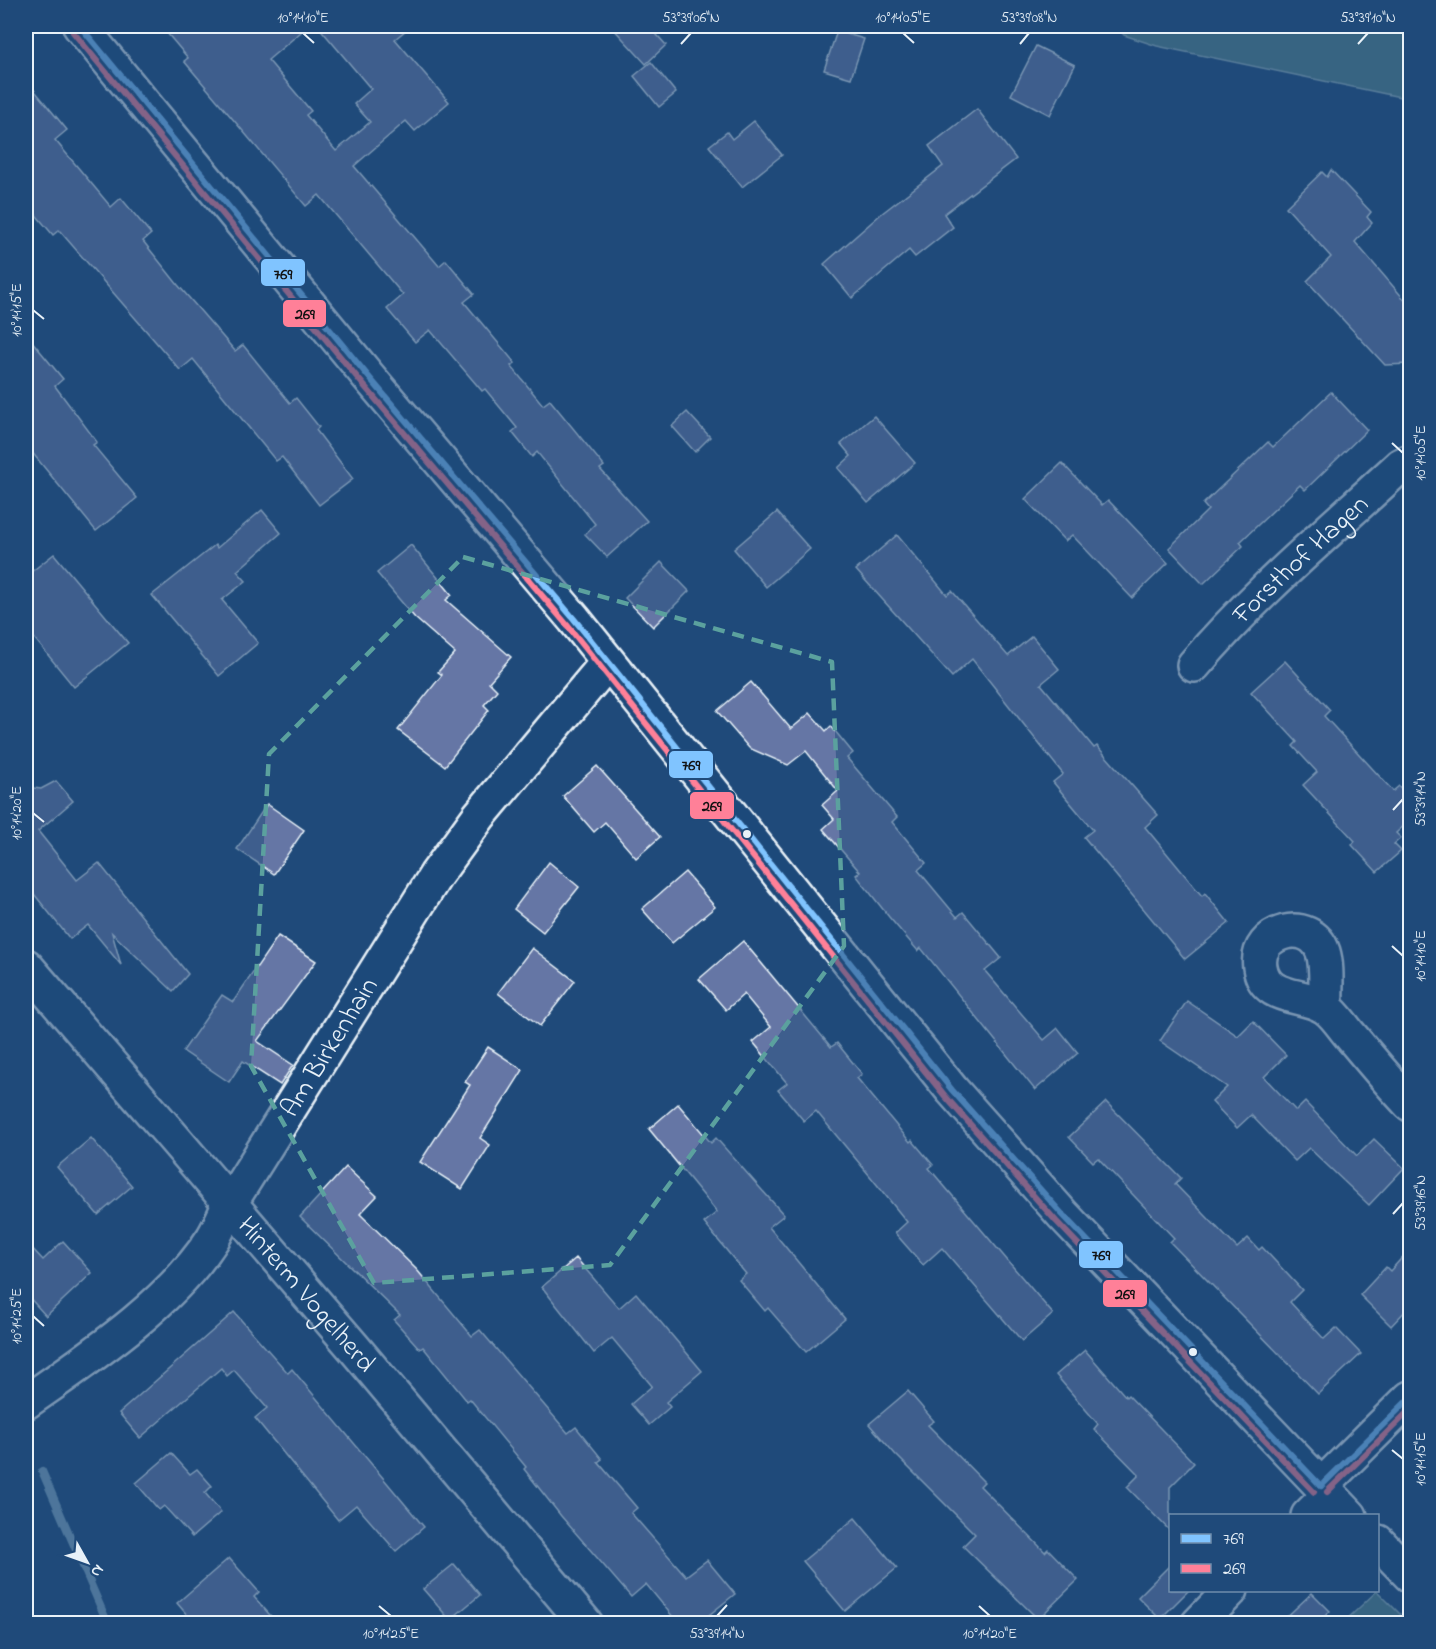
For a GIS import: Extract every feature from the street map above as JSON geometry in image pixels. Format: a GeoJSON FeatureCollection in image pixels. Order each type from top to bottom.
{"type":"FeatureCollection","features":[{"type":"Feature","properties":{"kind":"street"},"geometry":{"type":"LineString","coordinates":[[80,26],[368,376],[574,619],[607,663],[960,1099],[1327,1503],[1410,1398]]}},
{"type":"Feature","properties":{"kind":"street","name":"Forsthof Hagen"},"geometry":{"type":"LineString","coordinates":[[1194,665],[1216,639],[1289,568],[1401,465],[1410,461]]}},
{"type":"Feature","properties":{"kind":"street","name":"Am Birkenhain"},"geometry":{"type":"LineString","coordinates":[[26,1402],[112,1342],[183,1276],[213,1238],[229,1205],[436,875],[478,816],[607,663]]}},
{"type":"Feature","properties":{"kind":"street","name":"Hinterm Vogelherd"},"geometry":{"type":"LineString","coordinates":[[26,966],[355,1349],[586,1623]]}},
{"type":"Feature","properties":{"kind":"street"},"geometry":{"type":"LineString","coordinates":[[1326,1007],[1410,1104]]}},
{"type":"Feature","properties":{"kind":"street"},"geometry":{"type":"LineString","coordinates":[[1379,1544],[1410,1575]]}},
{"type":"Feature","properties":{"kind":"street"},"geometry":{"type":"LineString","coordinates":[[1198,1623],[1229,1592]]}},
{"type":"Feature","properties":{"kind":"highlighted area"},"geometry":{"type":"Polygon","coordinates":[[[463,557],[832,662],[844,946],[610,1265],[374,1283],[251,1066],[269,754],[463,557]]]}},
{"type":"Feature","properties":{"kind":"green space"},"geometry":{"type":"Polygon","coordinates":[[[1115,26],[1410,26],[1410,99],[1157,46],[1124,35],[1115,26]]]}},
{"type":"Feature","properties":{"kind":"green space"},"geometry":{"type":"Polygon","coordinates":[[[1376,1592],[1401,1615],[1392,1623],[1343,1623],[1376,1592]]]}},
{"type":"Feature","properties":{"kind":"building"},"geometry":{"type":"Polygon","coordinates":[[[161,26],[308,26],[268,60],[311,111],[306,115],[336,151],[370,122],[354,104],[371,89],[318,26],[411,26],[395,39],[449,102],[415,131],[406,121],[354,166],[439,266],[446,260],[474,294],[464,302],[515,363],[511,366],[543,405],[550,400],[604,466],[600,469],[647,521],[607,557],[585,534],[595,524],[537,452],[532,457],[512,432],[517,428],[485,389],[482,391],[430,330],[415,342],[387,309],[403,295],[319,195],[306,206],[184,61],[188,58],[161,26]]]}},
{"type":"Feature","properties":{"kind":"building"},"geometry":{"type":"Polygon","coordinates":[[[611,26],[649,26],[666,45],[646,64],[611,26]]]}},
{"type":"Feature","properties":{"kind":"building"},"geometry":{"type":"Polygon","coordinates":[[[837,31],[864,39],[851,78],[824,70],[837,31]]]}},
{"type":"Feature","properties":{"kind":"building"},"geometry":{"type":"Polygon","coordinates":[[[1036,46],[1075,65],[1050,115],[1011,95],[1036,46]]]}},
{"type":"Feature","properties":{"kind":"building"},"geometry":{"type":"Polygon","coordinates":[[[651,62],[676,93],[659,107],[634,76],[651,62]]]}},
{"type":"Feature","properties":{"kind":"building"},"geometry":{"type":"Polygon","coordinates":[[[26,80],[67,130],[55,140],[111,207],[121,198],[151,234],[143,241],[235,351],[243,345],[290,403],[296,398],[319,427],[316,430],[353,479],[319,505],[282,457],[276,461],[193,359],[180,370],[59,230],[53,235],[26,203],[26,80]]]}},
{"type":"Feature","properties":{"kind":"building"},"geometry":{"type":"Polygon","coordinates":[[[977,109],[1016,159],[944,214],[953,227],[915,257],[909,250],[852,298],[824,264],[881,214],[943,166],[929,146],[977,109]]]}},
{"type":"Feature","properties":{"kind":"building"},"geometry":{"type":"Polygon","coordinates":[[[754,121],[782,155],[742,187],[709,146],[727,132],[732,139],[754,121]]]}},
{"type":"Feature","properties":{"kind":"building"},"geometry":{"type":"Polygon","coordinates":[[[1331,170],[1371,212],[1367,217],[1372,223],[1355,242],[1410,306],[1410,364],[1385,365],[1307,281],[1331,257],[1286,207],[1322,172],[1327,177],[1331,170]]]}},
{"type":"Feature","properties":{"kind":"building"},"geometry":{"type":"Polygon","coordinates":[[[26,334],[63,379],[55,386],[97,442],[93,445],[137,498],[96,531],[26,445],[26,334]]]}},
{"type":"Feature","properties":{"kind":"building"},"geometry":{"type":"Polygon","coordinates":[[[1331,392],[1367,430],[1305,490],[1300,485],[1240,542],[1243,546],[1203,584],[1169,548],[1208,510],[1203,504],[1268,442],[1273,447],[1331,392]]]}},
{"type":"Feature","properties":{"kind":"building"},"geometry":{"type":"Polygon","coordinates":[[[687,412],[710,437],[695,452],[672,426],[687,412]]]}},
{"type":"Feature","properties":{"kind":"building"},"geometry":{"type":"Polygon","coordinates":[[[874,416],[915,463],[868,503],[838,468],[851,456],[841,444],[874,416]]]}},
{"type":"Feature","properties":{"kind":"building"},"geometry":{"type":"Polygon","coordinates":[[[1062,463],[1102,505],[1108,500],[1168,563],[1132,598],[1072,535],[1065,541],[1025,499],[1062,463]]]}},
{"type":"Feature","properties":{"kind":"building"},"geometry":{"type":"Polygon","coordinates":[[[262,510],[281,533],[237,571],[246,581],[222,600],[258,643],[219,676],[152,595],[215,545],[217,548],[262,510]]]}},
{"type":"Feature","properties":{"kind":"building"},"geometry":{"type":"Polygon","coordinates":[[[777,512],[810,549],[766,587],[734,549],[777,512]]]}},
{"type":"Feature","properties":{"kind":"building"},"geometry":{"type":"Polygon","coordinates":[[[897,535],[947,595],[952,591],[1008,656],[1032,636],[1059,669],[1041,684],[1094,748],[1097,746],[1158,815],[1145,827],[1202,896],[1205,893],[1229,923],[1185,959],[1084,837],[1093,830],[1053,782],[1063,774],[972,659],[952,677],[856,570],[897,535]]]}},
{"type":"Feature","properties":{"kind":"building"},"geometry":{"type":"Polygon","coordinates":[[[411,545],[452,595],[446,600],[511,657],[489,682],[497,690],[484,705],[489,710],[445,766],[398,730],[442,675],[438,672],[455,653],[415,618],[377,573],[411,545]]]}},
{"type":"Feature","properties":{"kind":"building"},"geometry":{"type":"Polygon","coordinates":[[[54,554],[128,643],[74,687],[26,628],[26,576],[54,554]]]}},
{"type":"Feature","properties":{"kind":"building"},"geometry":{"type":"Polygon","coordinates":[[[661,562],[689,591],[653,627],[625,598],[661,562]]]}},
{"type":"Feature","properties":{"kind":"building"},"geometry":{"type":"Polygon","coordinates":[[[1285,661],[1330,710],[1324,716],[1393,791],[1399,786],[1410,799],[1410,820],[1396,833],[1401,838],[1394,844],[1401,851],[1377,872],[1352,845],[1355,841],[1303,785],[1317,772],[1293,746],[1297,742],[1251,692],[1285,661]]]}},
{"type":"Feature","properties":{"kind":"building"},"geometry":{"type":"Polygon","coordinates":[[[751,682],[791,729],[810,713],[826,731],[831,726],[853,753],[847,758],[897,817],[892,822],[926,863],[918,870],[957,917],[963,912],[1001,958],[985,971],[1044,1040],[1058,1028],[1078,1053],[1035,1090],[921,948],[918,951],[889,917],[856,875],[860,872],[823,829],[834,819],[822,805],[838,791],[806,751],[788,765],[749,748],[717,711],[751,682]]]}},
{"type":"Feature","properties":{"kind":"building"},"geometry":{"type":"Polygon","coordinates":[[[597,766],[660,837],[636,858],[605,822],[594,832],[563,796],[597,766]]]}},
{"type":"Feature","properties":{"kind":"building"},"geometry":{"type":"Polygon","coordinates":[[[56,781],[73,801],[38,831],[77,880],[99,863],[188,974],[173,991],[112,933],[121,965],[88,925],[70,939],[26,884],[26,787],[41,789],[56,781]]]}},
{"type":"Feature","properties":{"kind":"building"},"geometry":{"type":"Polygon","coordinates":[[[267,804],[304,830],[274,874],[237,849],[267,804]]]}},
{"type":"Feature","properties":{"kind":"building"},"geometry":{"type":"Polygon","coordinates":[[[549,862],[579,887],[543,932],[514,909],[549,862]]]}},
{"type":"Feature","properties":{"kind":"building"},"geometry":{"type":"Polygon","coordinates":[[[685,872],[715,907],[672,943],[642,909],[685,872]]]}},
{"type":"Feature","properties":{"kind":"building"},"geometry":{"type":"Polygon","coordinates":[[[278,936],[316,961],[257,1041],[293,1065],[280,1085],[243,1061],[229,1082],[183,1051],[222,995],[233,1002],[278,936]]]}},
{"type":"Feature","properties":{"kind":"building"},"geometry":{"type":"Polygon","coordinates":[[[743,941],[831,1047],[837,1043],[862,1074],[857,1078],[910,1142],[912,1140],[933,1165],[929,1168],[1053,1314],[1022,1341],[942,1248],[923,1265],[895,1233],[907,1222],[870,1176],[816,1111],[804,1121],[778,1090],[787,1083],[753,1042],[771,1027],[744,994],[726,1010],[699,979],[743,941]]]}},
{"type":"Feature","properties":{"kind":"building"},"geometry":{"type":"Polygon","coordinates":[[[532,948],[575,981],[540,1026],[498,993],[532,948]]]}},
{"type":"Feature","properties":{"kind":"building"},"geometry":{"type":"Polygon","coordinates":[[[1187,1001],[1238,1036],[1253,1021],[1286,1055],[1264,1077],[1296,1111],[1305,1102],[1357,1156],[1374,1139],[1404,1168],[1369,1205],[1309,1148],[1295,1161],[1251,1115],[1237,1128],[1212,1102],[1227,1087],[1160,1041],[1187,1001]]]}},
{"type":"Feature","properties":{"kind":"building"},"geometry":{"type":"Polygon","coordinates":[[[488,1047],[523,1070],[480,1138],[490,1145],[462,1189],[420,1162],[470,1085],[465,1082],[488,1047]]]}},
{"type":"Feature","properties":{"kind":"building"},"geometry":{"type":"Polygon","coordinates":[[[1106,1102],[1181,1178],[1175,1184],[1237,1248],[1248,1238],[1259,1250],[1262,1247],[1302,1290],[1290,1302],[1324,1339],[1336,1328],[1361,1354],[1318,1394],[1170,1242],[1174,1238],[1098,1158],[1093,1162],[1069,1137],[1106,1102]]]}},
{"type":"Feature","properties":{"kind":"building"},"geometry":{"type":"Polygon","coordinates":[[[678,1104],[711,1143],[716,1138],[784,1215],[769,1227],[845,1319],[806,1352],[768,1308],[765,1311],[739,1280],[746,1274],[704,1223],[717,1212],[649,1129],[678,1104]]]}},
{"type":"Feature","properties":{"kind":"building"},"geometry":{"type":"Polygon","coordinates":[[[91,1138],[132,1186],[98,1215],[57,1167],[91,1138]]]}},
{"type":"Feature","properties":{"kind":"building"},"geometry":{"type":"Polygon","coordinates":[[[346,1167],[377,1196],[360,1214],[417,1270],[472,1336],[480,1330],[568,1433],[576,1427],[602,1459],[598,1462],[637,1508],[631,1513],[686,1576],[707,1560],[735,1594],[699,1623],[678,1623],[646,1584],[631,1597],[561,1516],[524,1469],[526,1467],[470,1399],[467,1401],[423,1347],[420,1349],[394,1320],[400,1315],[300,1217],[346,1167]]]}},
{"type":"Feature","properties":{"kind":"building"},"geometry":{"type":"Polygon","coordinates":[[[63,1241],[92,1273],[46,1316],[26,1294],[26,1242],[43,1260],[63,1241]]]}},
{"type":"Feature","properties":{"kind":"building"},"geometry":{"type":"Polygon","coordinates":[[[1410,1249],[1410,1306],[1391,1326],[1360,1295],[1386,1267],[1390,1271],[1410,1249]]]}},
{"type":"Feature","properties":{"kind":"building"},"geometry":{"type":"Polygon","coordinates":[[[576,1258],[619,1308],[636,1293],[702,1371],[666,1402],[670,1407],[649,1425],[631,1404],[652,1386],[612,1338],[594,1353],[542,1287],[576,1258]]]}},
{"type":"Feature","properties":{"kind":"building"},"geometry":{"type":"Polygon","coordinates":[[[234,1312],[288,1373],[292,1369],[424,1527],[396,1551],[356,1505],[338,1520],[255,1418],[267,1408],[234,1370],[227,1376],[221,1368],[140,1438],[119,1413],[234,1312]]]}},
{"type":"Feature","properties":{"kind":"building"},"geometry":{"type":"Polygon","coordinates":[[[1085,1350],[1126,1397],[1128,1395],[1194,1463],[1170,1487],[1169,1530],[1127,1487],[1139,1475],[1094,1429],[1098,1424],[1056,1375],[1085,1350]]]}},
{"type":"Feature","properties":{"kind":"building"},"geometry":{"type":"Polygon","coordinates":[[[908,1391],[934,1421],[928,1425],[984,1482],[980,1486],[1045,1552],[1048,1549],[1078,1580],[1038,1619],[963,1546],[975,1534],[895,1454],[869,1424],[908,1391]]]}},
{"type":"Feature","properties":{"kind":"building"},"geometry":{"type":"Polygon","coordinates":[[[171,1453],[190,1474],[197,1469],[212,1486],[205,1493],[221,1512],[192,1537],[164,1506],[159,1510],[136,1483],[171,1453]]]}},
{"type":"Feature","properties":{"kind":"building"},"geometry":{"type":"Polygon","coordinates":[[[855,1518],[897,1568],[845,1611],[803,1561],[855,1518]]]}},
{"type":"Feature","properties":{"kind":"building"},"geometry":{"type":"Polygon","coordinates":[[[229,1558],[259,1592],[254,1597],[277,1623],[194,1623],[177,1603],[229,1558]]]}},
{"type":"Feature","properties":{"kind":"building"},"geometry":{"type":"Polygon","coordinates":[[[454,1564],[480,1595],[450,1620],[423,1589],[454,1564]]]}},
{"type":"Feature","properties":{"kind":"building"},"geometry":{"type":"Polygon","coordinates":[[[1169,1566],[1169,1592],[1187,1592],[1160,1619],[1138,1597],[1169,1566]]]}},
{"type":"Feature","properties":{"kind":"building"},"geometry":{"type":"Polygon","coordinates":[[[1312,1593],[1330,1611],[1318,1623],[1280,1623],[1312,1593]]]}},
{"type":"Feature","properties":{"kind":"waterway"},"geometry":{"type":"LineString","coordinates":[[42,1471],[108,1624]]}},
{"type":"Feature","properties":{"kind":"transit line","name":"769"},"geometry":{"type":"LineString","coordinates":[[80,26],[368,376],[574,619],[952,1090],[1063,1215],[1321,1486]]}},
{"type":"Feature","properties":{"kind":"transit line","name":"269"},"geometry":{"type":"LineString","coordinates":[[73,32],[361,382],[567,625],[945,1096],[1056,1221],[1314,1492]]}},
{"type":"Feature","properties":{"kind":"transit line","name":"769"},"geometry":{"type":"LineString","coordinates":[[1321,1486],[1410,1398]]}},
{"type":"Feature","properties":{"kind":"transit line","name":"269"},"geometry":{"type":"LineString","coordinates":[[1327,1492],[1410,1410]]}}]}
